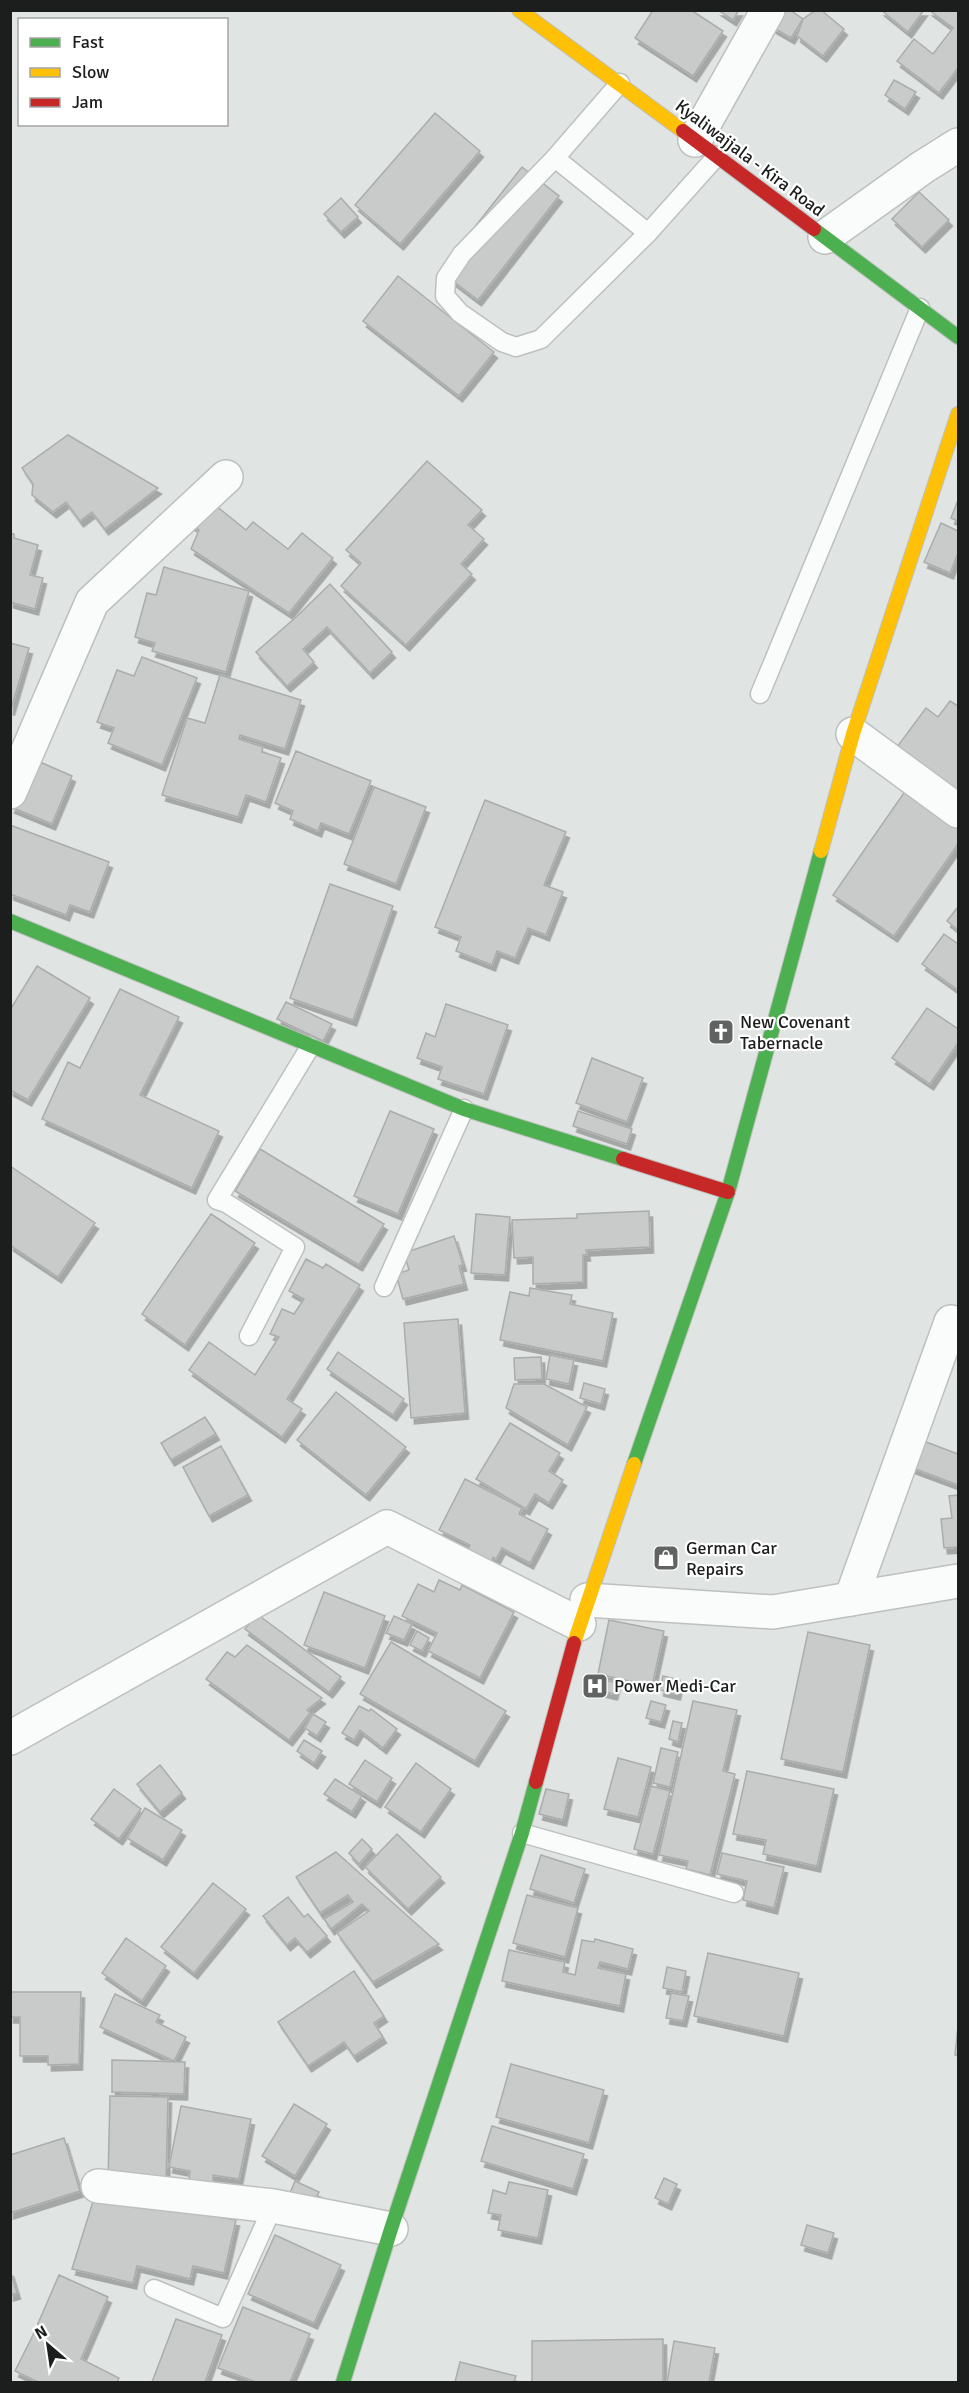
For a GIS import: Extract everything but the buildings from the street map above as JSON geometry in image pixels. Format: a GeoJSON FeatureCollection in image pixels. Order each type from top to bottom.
{"type":"FeatureCollection","features":[{"type":"Feature","properties":{"kind":"street"},"geometry":{"type":"LineString","coordinates":[[706,148],[768,10]]}},
{"type":"Feature","properties":{"kind":"street","name":"Kyaliwajjala - Kira Road"},"geometry":{"type":"LineString","coordinates":[[534,14],[620,83],[958,337]]}},
{"type":"Feature","properties":{"kind":"street"},"geometry":{"type":"LineString","coordinates":[[825,237],[923,167],[958,145]]}},
{"type":"Feature","properties":{"kind":"street"},"geometry":{"type":"LineString","coordinates":[[344,2382],[391,2229],[522,1833],[583,1612],[728,1192],[853,734],[958,414]]}},
{"type":"Feature","properties":{"kind":"street"},"geometry":{"type":"LineString","coordinates":[[10,792],[92,602],[226,477]]}},
{"type":"Feature","properties":{"kind":"street"},"geometry":{"type":"LineString","coordinates":[[853,734],[958,811]]}},
{"type":"Feature","properties":{"kind":"street"},"geometry":{"type":"LineString","coordinates":[[10,921],[464,1109],[728,1192]]}},
{"type":"Feature","properties":{"kind":"street"},"geometry":{"type":"LineString","coordinates":[[851,1599],[951,1322]]}},
{"type":"Feature","properties":{"kind":"street"},"geometry":{"type":"LineString","coordinates":[[10,1738],[387,1527],[583,1612],[773,1612],[958,1581]]}},
{"type":"Feature","properties":{"kind":"street"},"geometry":{"type":"LineString","coordinates":[[98,2186],[273,2206],[391,2229]]}},
{"type":"Feature","properties":{"kind":"lane"},"geometry":{"type":"LineString","coordinates":[[620,83],[555,158],[462,254],[446,278],[445,297],[460,314],[502,342],[516,347],[541,339],[648,233],[706,148]]}},
{"type":"Feature","properties":{"kind":"lane"},"geometry":{"type":"LineString","coordinates":[[555,158],[648,233]]}},
{"type":"Feature","properties":{"kind":"lane"},"geometry":{"type":"LineString","coordinates":[[760,694],[920,308]]}},
{"type":"Feature","properties":{"kind":"lane"},"geometry":{"type":"LineString","coordinates":[[249,1336],[295,1248],[226,1203],[217,1200],[310,1047]]}},
{"type":"Feature","properties":{"kind":"lane"},"geometry":{"type":"LineString","coordinates":[[384,1287],[464,1109]]}},
{"type":"Feature","properties":{"kind":"lane"},"geometry":{"type":"LineString","coordinates":[[522,1833],[734,1893]]}},
{"type":"Feature","properties":{"kind":"lane"},"geometry":{"type":"LineString","coordinates":[[154,2289],[223,2318],[273,2206]]}},
{"type":"Feature","properties":{"kind":"traffic: fast"},"geometry":{"type":"LineString","coordinates":[[814,229],[958,337]]}},
{"type":"Feature","properties":{"kind":"traffic: fast"},"geometry":{"type":"LineString","coordinates":[[634,1464],[728,1192],[821,851]]}},
{"type":"Feature","properties":{"kind":"traffic: fast"},"geometry":{"type":"LineString","coordinates":[[10,921],[464,1109],[623,1159]]}},
{"type":"Feature","properties":{"kind":"traffic: fast"},"geometry":{"type":"LineString","coordinates":[[343,2382],[522,1833],[536,1782]]}},
{"type":"Feature","properties":{"kind":"traffic: slow"},"geometry":{"type":"LineString","coordinates":[[519,10],[683,131]]}},
{"type":"Feature","properties":{"kind":"traffic: slow"},"geometry":{"type":"LineString","coordinates":[[821,851],[853,734],[958,414]]}},
{"type":"Feature","properties":{"kind":"traffic: slow"},"geometry":{"type":"LineString","coordinates":[[574,1643],[634,1464]]}},
{"type":"Feature","properties":{"kind":"traffic: jam"},"geometry":{"type":"LineString","coordinates":[[683,131],[814,229]]}},
{"type":"Feature","properties":{"kind":"traffic: jam"},"geometry":{"type":"LineString","coordinates":[[623,1159],[728,1192]]}},
{"type":"Feature","properties":{"kind":"traffic: jam"},"geometry":{"type":"LineString","coordinates":[[536,1782],[574,1643]]}},
{"type":"Feature","properties":{"kind":"place","name":"New Covenant Tabernacle"},"geometry":{"type":"Point","coordinates":[721,1032]}},
{"type":"Feature","properties":{"kind":"place","name":"German Car Repairs"},"geometry":{"type":"Point","coordinates":[666,1558]}},
{"type":"Feature","properties":{"kind":"place","name":"Power Medi-Car"},"geometry":{"type":"Point","coordinates":[595,1686]}}]}
